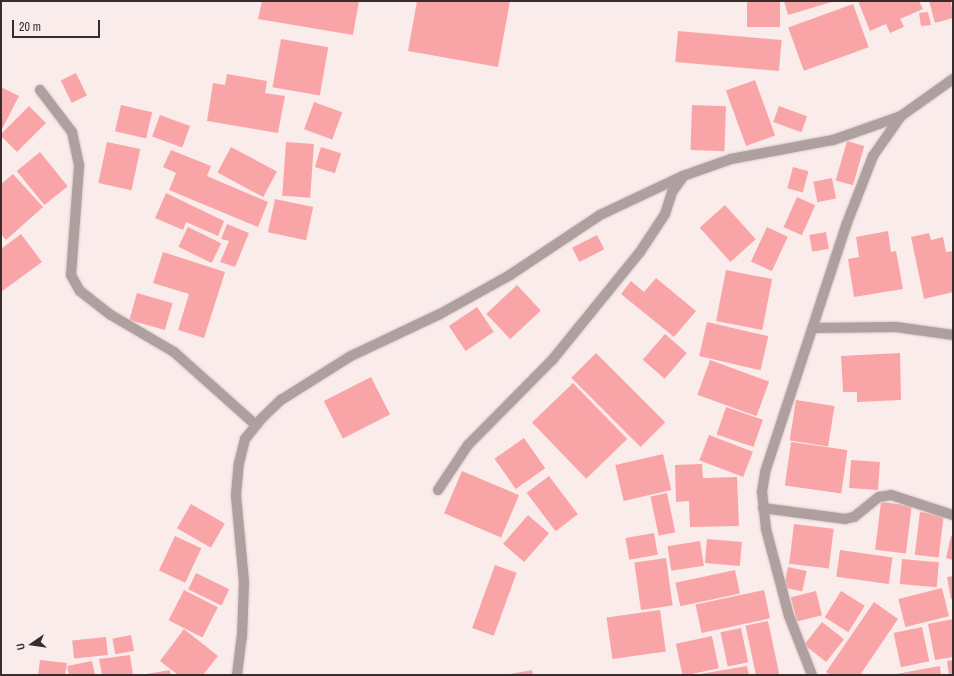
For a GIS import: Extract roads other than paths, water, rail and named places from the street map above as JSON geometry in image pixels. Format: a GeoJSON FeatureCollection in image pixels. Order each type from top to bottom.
{"type":"FeatureCollection","features":[{"type":"Feature","properties":{"kind":"street"},"geometry":{"type":"LineString","coordinates":[[812,675],[789,616],[763,508],[764,472],[861,182],[885,135],[901,116],[953,79]]}},
{"type":"Feature","properties":{"kind":"street"},"geometry":{"type":"LineString","coordinates":[[40,90],[72,132],[79,166],[71,275],[80,291],[111,316],[174,352],[256,425]]}},
{"type":"Feature","properties":{"kind":"street"},"geometry":{"type":"LineString","coordinates":[[237,675],[242,637],[244,582],[236,495],[239,463],[245,439],[256,425],[281,400],[351,356],[440,314],[510,276],[600,215],[683,176],[731,159],[833,140],[901,116]]}},
{"type":"Feature","properties":{"kind":"street"},"geometry":{"type":"LineString","coordinates":[[438,490],[468,446],[553,359],[640,252],[665,214],[672,192],[683,176]]}},
{"type":"Feature","properties":{"kind":"street"},"geometry":{"type":"LineString","coordinates":[[813,328],[896,327],[953,335]]}},
{"type":"Feature","properties":{"kind":"street"},"geometry":{"type":"LineString","coordinates":[[763,508],[845,520],[854,517],[879,497],[891,495],[953,514]]}}]}
